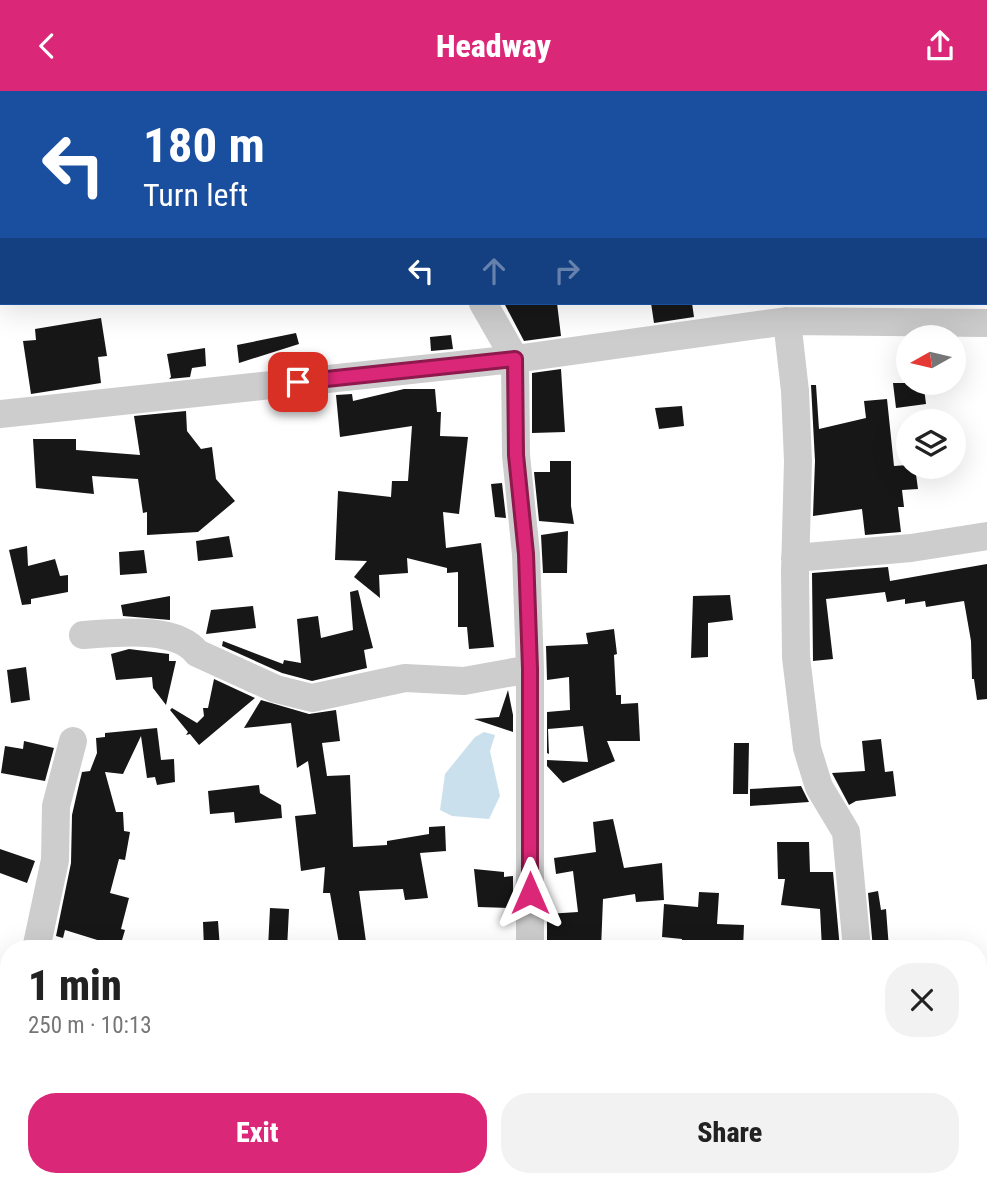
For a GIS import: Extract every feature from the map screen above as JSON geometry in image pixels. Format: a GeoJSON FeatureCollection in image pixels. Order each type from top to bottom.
{"type":"FeatureCollection","features":[{"type":"Feature","properties":{"kind":"street"},"geometry":{"type":"LineString","coordinates":[[485,305],[515,359],[516,455],[526,554],[530,669],[530,940]]}},
{"type":"Feature","properties":{"kind":"street"},"geometry":{"type":"LineString","coordinates":[[769,316],[795,391],[798,461],[796,657],[807,748],[819,787],[846,832],[856,940]]}},
{"type":"Feature","properties":{"kind":"street"},"geometry":{"type":"LineString","coordinates":[[0,414],[515,359],[769,316],[987,323]]}},
{"type":"Feature","properties":{"kind":"street"},"geometry":{"type":"LineString","coordinates":[[795,558],[911,548],[987,536]]}},
{"type":"Feature","properties":{"kind":"street"},"geometry":{"type":"LineString","coordinates":[[83,635],[129,632],[168,636],[190,645],[197,653],[276,689],[312,698],[405,678],[464,681],[530,669]]}},
{"type":"Feature","properties":{"kind":"street"},"geometry":{"type":"LineString","coordinates":[[38,940],[55,860],[56,806],[73,741]]}},
{"type":"Feature","properties":{"kind":"water"},"geometry":{"type":"Polygon","coordinates":[[[484,732],[495,735],[490,751],[500,796],[489,819],[452,816],[440,810],[445,774],[475,737],[484,732]]]}},
{"type":"Feature","properties":{"kind":"building"},"geometry":{"type":"Polygon","coordinates":[[[505,305],[557,305],[561,336],[524,341],[505,305]]]}},
{"type":"Feature","properties":{"kind":"building"},"geometry":{"type":"Polygon","coordinates":[[[651,305],[692,305],[694,317],[654,323],[651,305]]]}},
{"type":"Feature","properties":{"kind":"building"},"geometry":{"type":"Polygon","coordinates":[[[101,318],[107,356],[98,357],[101,383],[31,394],[23,341],[36,340],[35,329],[101,318]]]}},
{"type":"Feature","properties":{"kind":"building"},"geometry":{"type":"Polygon","coordinates":[[[296,333],[299,344],[239,363],[237,345],[296,333]]]}},
{"type":"Feature","properties":{"kind":"building"},"geometry":{"type":"Polygon","coordinates":[[[451,335],[453,349],[431,351],[430,337],[451,335]]]}},
{"type":"Feature","properties":{"kind":"building"},"geometry":{"type":"Polygon","coordinates":[[[205,348],[206,366],[192,368],[190,377],[169,379],[171,377],[167,354],[205,348]]]}},
{"type":"Feature","properties":{"kind":"building"},"geometry":{"type":"Polygon","coordinates":[[[561,369],[565,432],[532,433],[532,373],[561,369]]]}},
{"type":"Feature","properties":{"kind":"building"},"geometry":{"type":"Polygon","coordinates":[[[893,383],[896,383],[896,395],[925,395],[926,404],[896,408],[893,383]]]}},
{"type":"Feature","properties":{"kind":"building"},"geometry":{"type":"Polygon","coordinates":[[[811,385],[816,385],[819,429],[866,418],[864,401],[887,399],[896,479],[917,479],[918,489],[902,490],[904,507],[898,507],[901,532],[865,535],[862,509],[813,516],[815,461],[811,385]]]}},
{"type":"Feature","properties":{"kind":"building"},"geometry":{"type":"Polygon","coordinates":[[[404,389],[435,389],[437,412],[441,412],[440,436],[468,437],[459,514],[443,512],[446,548],[481,543],[494,647],[469,649],[467,627],[458,627],[458,572],[447,573],[447,568],[407,558],[408,573],[379,575],[380,598],[354,577],[367,561],[335,560],[338,491],[391,497],[392,481],[408,481],[412,426],[340,437],[336,395],[352,394],[353,401],[404,389]]]}},
{"type":"Feature","properties":{"kind":"building"},"geometry":{"type":"Polygon","coordinates":[[[682,406],[684,426],[659,429],[655,408],[682,406]]]}},
{"type":"Feature","properties":{"kind":"building"},"geometry":{"type":"Polygon","coordinates":[[[186,411],[187,431],[201,449],[212,447],[216,479],[235,501],[198,532],[147,535],[147,512],[143,513],[138,479],[92,476],[94,494],[36,488],[33,439],[76,439],[76,450],[140,455],[134,416],[186,411]]]}},
{"type":"Feature","properties":{"kind":"building"},"geometry":{"type":"Polygon","coordinates":[[[550,461],[571,461],[571,506],[574,524],[539,521],[534,472],[550,472],[550,461]]]}},
{"type":"Feature","properties":{"kind":"building"},"geometry":{"type":"Polygon","coordinates":[[[502,483],[506,518],[495,517],[491,484],[502,483]]]}},
{"type":"Feature","properties":{"kind":"building"},"geometry":{"type":"Polygon","coordinates":[[[568,531],[567,573],[543,573],[541,535],[568,531]]]}},
{"type":"Feature","properties":{"kind":"building"},"geometry":{"type":"Polygon","coordinates":[[[229,536],[233,557],[198,561],[196,541],[229,536]]]}},
{"type":"Feature","properties":{"kind":"building"},"geometry":{"type":"Polygon","coordinates":[[[27,546],[28,566],[55,559],[60,576],[68,575],[68,592],[31,599],[31,604],[22,605],[9,550],[27,546]]]}},
{"type":"Feature","properties":{"kind":"building"},"geometry":{"type":"Polygon","coordinates":[[[144,550],[147,573],[120,575],[119,552],[144,550]]]}},
{"type":"Feature","properties":{"kind":"building"},"geometry":{"type":"Polygon","coordinates":[[[987,564],[987,699],[977,700],[972,679],[971,641],[964,601],[926,607],[925,601],[905,604],[905,599],[887,602],[885,592],[826,599],[833,659],[813,661],[812,573],[888,567],[890,581],[987,564]]]}},
{"type":"Feature","properties":{"kind":"building"},"geometry":{"type":"Polygon","coordinates":[[[358,590],[373,648],[364,650],[367,668],[312,681],[282,673],[222,646],[223,641],[283,664],[284,660],[301,663],[297,619],[318,616],[321,638],[353,630],[350,592],[358,590]]]}},
{"type":"Feature","properties":{"kind":"building"},"geometry":{"type":"Polygon","coordinates":[[[730,595],[733,620],[708,623],[708,657],[691,658],[693,596],[730,595]]]}},
{"type":"Feature","properties":{"kind":"building"},"geometry":{"type":"Polygon","coordinates":[[[170,596],[170,620],[123,616],[121,605],[170,596]]]}},
{"type":"Feature","properties":{"kind":"building"},"geometry":{"type":"Polygon","coordinates":[[[253,606],[256,628],[206,634],[211,610],[253,606]]]}},
{"type":"Feature","properties":{"kind":"building"},"geometry":{"type":"Polygon","coordinates":[[[614,629],[617,654],[614,655],[616,695],[621,695],[621,704],[638,703],[640,741],[607,741],[615,761],[563,783],[547,766],[547,760],[588,762],[583,726],[548,729],[549,754],[547,753],[547,712],[570,710],[569,677],[547,680],[546,646],[588,644],[586,633],[614,629]]]}},
{"type":"Feature","properties":{"kind":"building"},"geometry":{"type":"Polygon","coordinates":[[[129,649],[169,654],[169,661],[176,661],[166,705],[153,688],[152,677],[116,680],[111,654],[129,649]]]}},
{"type":"Feature","properties":{"kind":"building"},"geometry":{"type":"Polygon","coordinates":[[[26,667],[30,700],[11,703],[7,670],[26,667]]]}},
{"type":"Feature","properties":{"kind":"building"},"geometry":{"type":"Polygon","coordinates":[[[214,679],[255,698],[199,745],[190,734],[186,735],[188,732],[170,710],[172,708],[197,723],[204,716],[203,708],[208,708],[214,679]]]}},
{"type":"Feature","properties":{"kind":"building"},"geometry":{"type":"Polygon","coordinates":[[[508,690],[513,732],[474,719],[499,717],[508,690]]]}},
{"type":"Feature","properties":{"kind":"building"},"geometry":{"type":"Polygon","coordinates":[[[261,700],[309,714],[336,710],[340,741],[322,743],[327,776],[350,775],[353,847],[387,845],[387,841],[429,834],[429,827],[445,826],[446,851],[420,853],[428,898],[405,900],[403,889],[359,891],[366,940],[338,940],[330,893],[323,893],[325,867],[301,871],[295,816],[316,814],[308,761],[297,768],[291,723],[244,728],[261,700]]]}},
{"type":"Feature","properties":{"kind":"building"},"geometry":{"type":"Polygon","coordinates":[[[157,728],[161,760],[174,759],[175,782],[157,785],[155,777],[147,778],[141,736],[123,774],[105,772],[116,812],[123,812],[124,831],[130,832],[125,860],[119,859],[110,893],[129,898],[121,929],[125,930],[122,940],[97,940],[65,930],[63,938],[56,936],[71,863],[72,815],[82,772],[90,771],[97,753],[96,738],[105,737],[105,733],[157,728]]]}},
{"type":"Feature","properties":{"kind":"building"},"geometry":{"type":"Polygon","coordinates":[[[881,739],[885,772],[893,771],[896,796],[856,801],[849,805],[832,773],[865,771],[862,741],[881,739]]]}},
{"type":"Feature","properties":{"kind":"building"},"geometry":{"type":"Polygon","coordinates":[[[24,741],[54,748],[45,781],[1,773],[5,746],[23,749],[24,741]]]}},
{"type":"Feature","properties":{"kind":"building"},"geometry":{"type":"Polygon","coordinates":[[[734,743],[749,743],[748,794],[733,794],[734,743]]]}},
{"type":"Feature","properties":{"kind":"building"},"geometry":{"type":"Polygon","coordinates":[[[259,785],[260,793],[281,805],[282,818],[235,823],[234,812],[210,814],[208,791],[259,785]]]}},
{"type":"Feature","properties":{"kind":"building"},"geometry":{"type":"Polygon","coordinates":[[[801,786],[809,802],[750,806],[750,789],[801,786]]]}},
{"type":"Feature","properties":{"kind":"building"},"geometry":{"type":"Polygon","coordinates":[[[613,819],[624,868],[662,863],[664,900],[636,902],[635,894],[603,899],[601,940],[547,940],[547,914],[578,912],[573,871],[556,874],[554,858],[596,852],[593,822],[613,819]]]}},
{"type":"Feature","properties":{"kind":"building"},"geometry":{"type":"Polygon","coordinates":[[[777,842],[809,842],[810,872],[833,872],[839,940],[822,940],[820,909],[781,905],[785,879],[778,879],[777,842]]]}},
{"type":"Feature","properties":{"kind":"building"},"geometry":{"type":"Polygon","coordinates":[[[0,849],[35,861],[27,883],[0,873],[0,849]]]}},
{"type":"Feature","properties":{"kind":"building"},"geometry":{"type":"Polygon","coordinates":[[[474,869],[504,872],[504,877],[513,876],[513,908],[478,907],[474,869]]]}},
{"type":"Feature","properties":{"kind":"building"},"geometry":{"type":"Polygon","coordinates":[[[878,891],[881,910],[886,909],[888,940],[872,940],[868,893],[878,891]]]}},
{"type":"Feature","properties":{"kind":"building"},"geometry":{"type":"Polygon","coordinates":[[[699,892],[719,893],[717,924],[744,925],[743,940],[682,940],[662,937],[664,904],[698,907],[699,892]]]}},
{"type":"Feature","properties":{"kind":"building"},"geometry":{"type":"Polygon","coordinates":[[[270,908],[289,909],[287,940],[268,940],[270,908]]]}},
{"type":"Feature","properties":{"kind":"building"},"geometry":{"type":"Polygon","coordinates":[[[218,921],[219,940],[204,940],[203,922],[218,921]]]}},
{"type":"Feature","properties":{"kind":"route"},"geometry":{"type":"LineString","coordinates":[[298,382],[515,359],[516,455],[526,554],[530,669],[530,893]]}}]}
